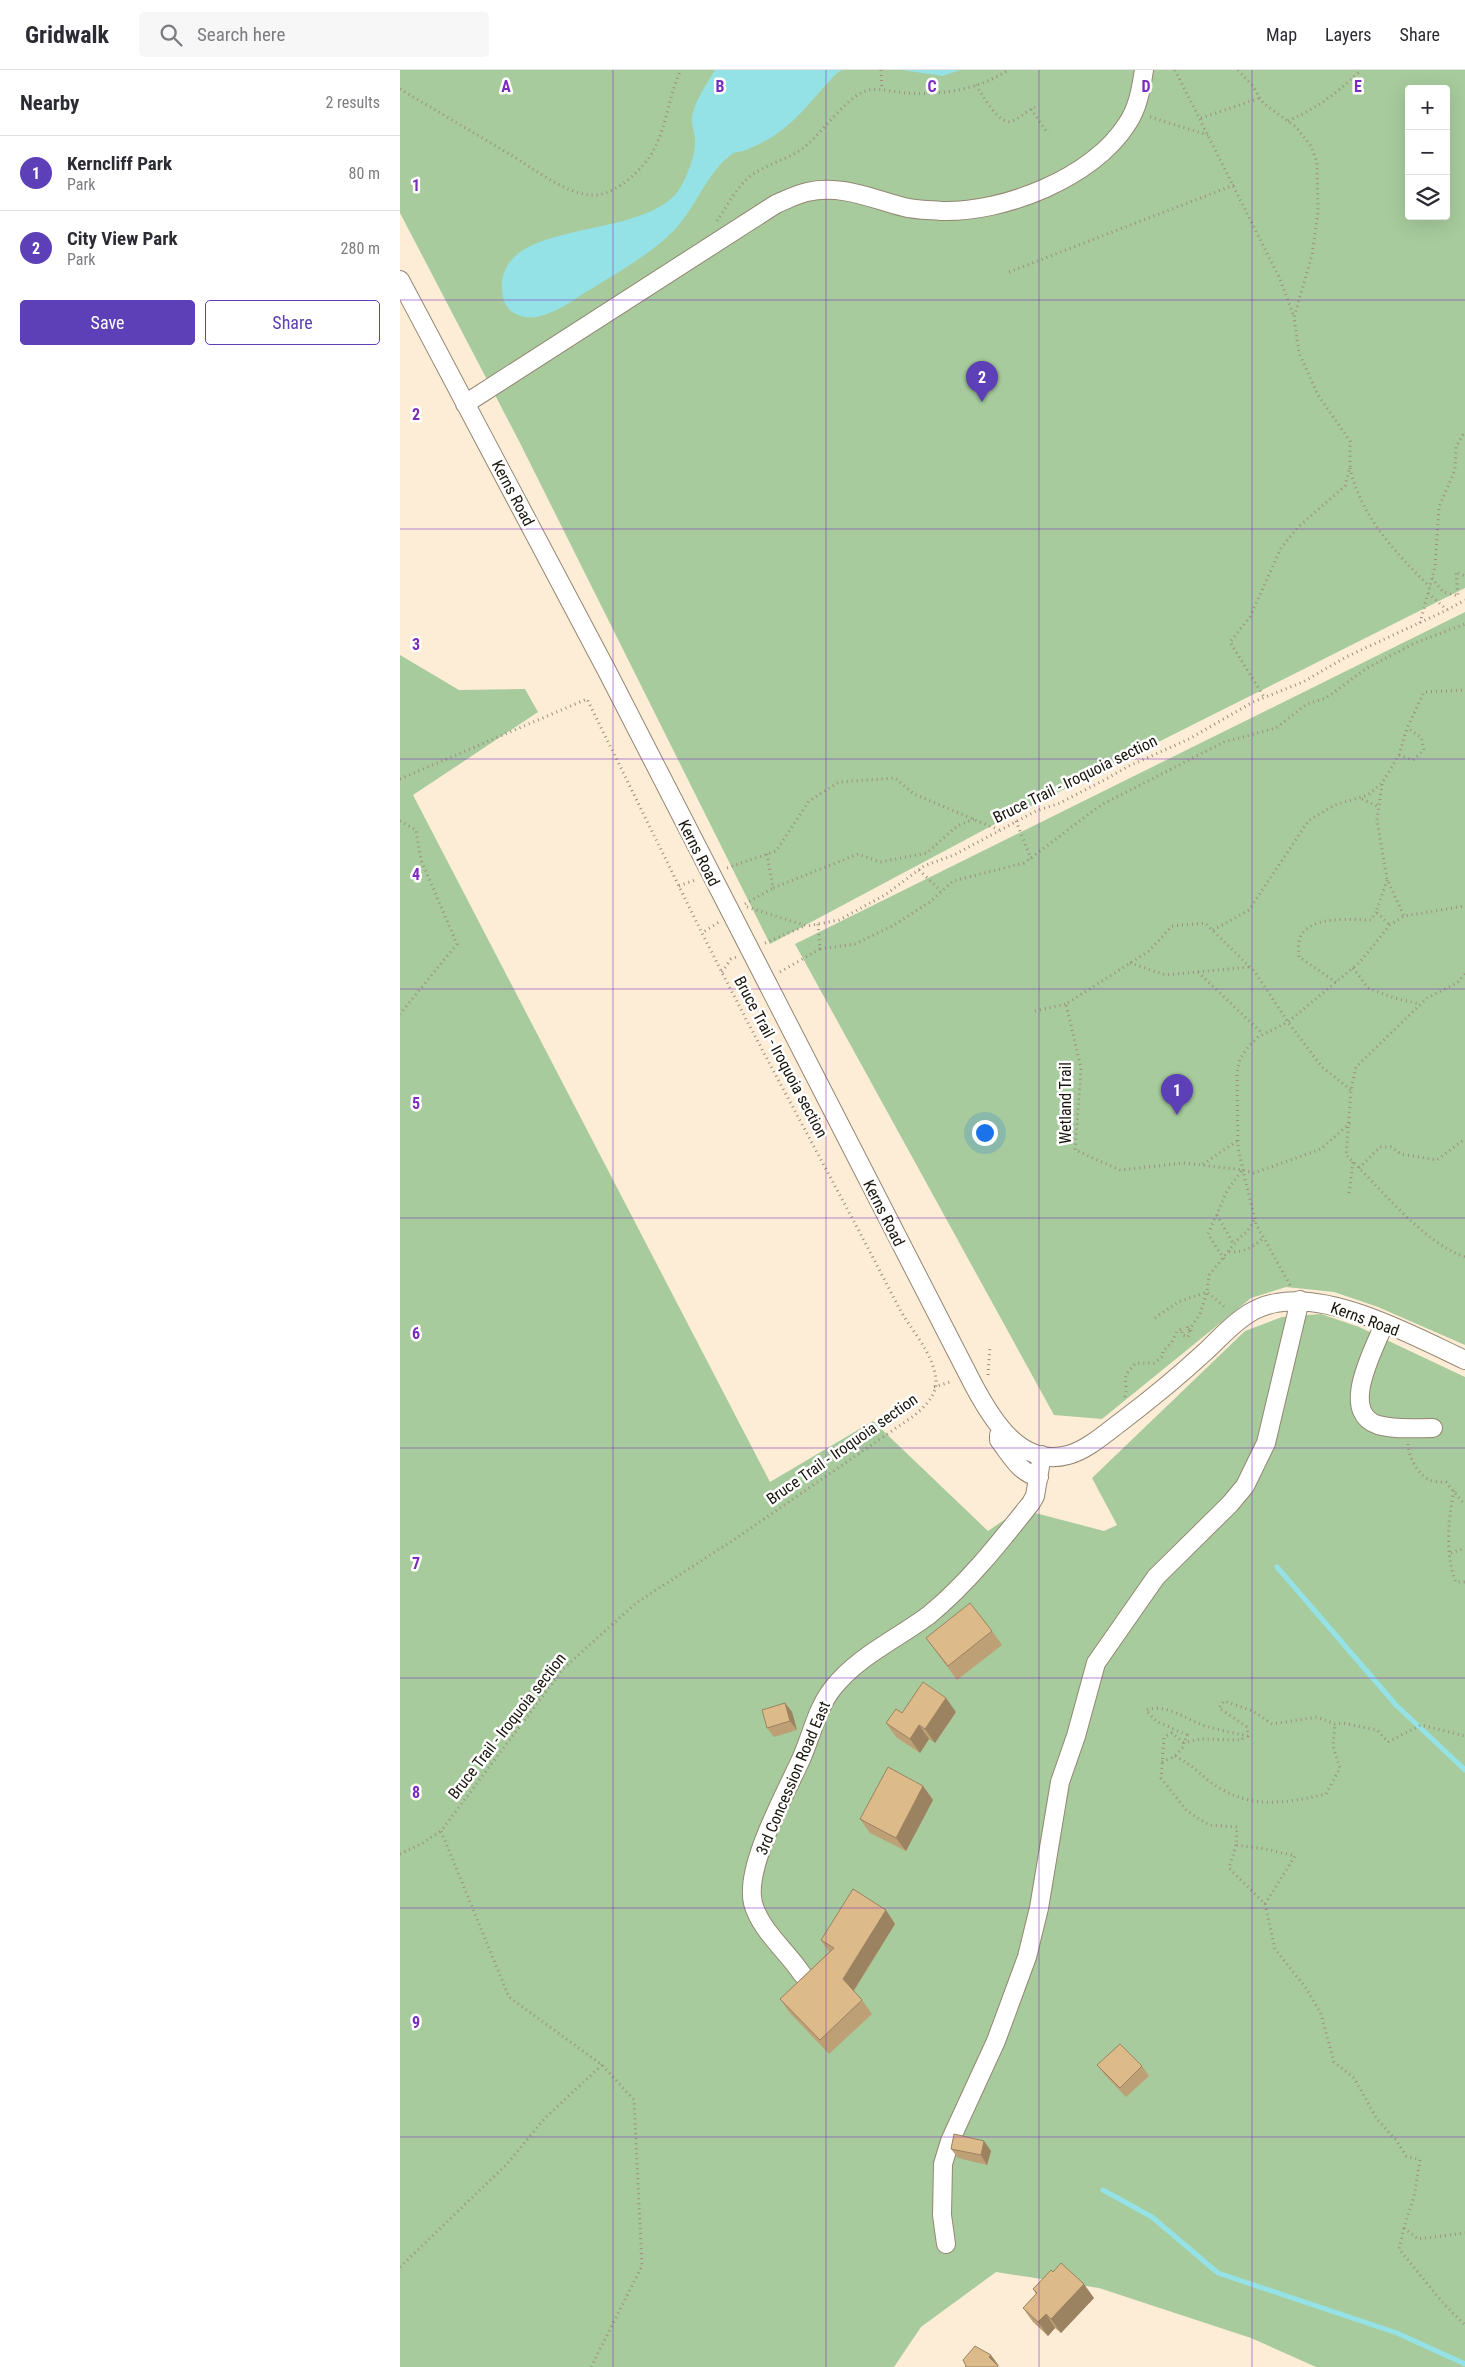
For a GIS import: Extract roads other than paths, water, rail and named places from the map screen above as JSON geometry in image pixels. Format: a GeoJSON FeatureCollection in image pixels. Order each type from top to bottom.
{"type":"FeatureCollection","features":[{"type":"Feature","properties":{"kind":"street"},"geometry":{"type":"LineString","coordinates":[[465,404],[776,204],[807,192],[842,189],[905,207],[943,211],[992,206],[1038,192],[1080,169],[1107,149],[1128,124],[1141,93],[1144,70]]}},
{"type":"Feature","properties":{"kind":"street","name":"Kerns Road"},"geometry":{"type":"LineString","coordinates":[[400,280],[607,671],[710,874],[736,910],[973,1384],[998,1426],[1015,1443],[1042,1455],[1068,1455],[1109,1431],[1162,1391],[1239,1319],[1262,1306],[1300,1300],[1352,1311],[1465,1360]]}},
{"type":"Feature","properties":{"kind":"street"},"geometry":{"type":"LineString","coordinates":[[946,2244],[942,2215],[943,2164],[950,2141],[996,2041],[1027,1957],[1039,1908],[1060,1782],[1076,1736],[1096,1663],[1156,1577],[1230,1504],[1245,1486],[1266,1443],[1300,1300]]}},
{"type":"Feature","properties":{"kind":"street"},"geometry":{"type":"LineString","coordinates":[[1384,1324],[1363,1375],[1358,1398],[1364,1413],[1376,1424],[1407,1428],[1433,1428]]}},
{"type":"Feature","properties":{"kind":"street","name":"Kerns Road"},"geometry":{"type":"LineString","coordinates":[[998,1426],[999,1440],[1020,1468],[1030,1476],[1039,1477]]}},
{"type":"Feature","properties":{"kind":"street"},"geometry":{"type":"LineString","coordinates":[[1039,1477],[1042,1455]]}},
{"type":"Feature","properties":{"kind":"street","name":"3rd Concession Road East"},"geometry":{"type":"LineString","coordinates":[[802,1974],[761,1923],[753,1902],[753,1879],[760,1854],[781,1802],[803,1756],[820,1708],[832,1688],[849,1671],[929,1614],[964,1582],[1032,1504],[1039,1477]]}},
{"type":"Feature","properties":{"kind":"water"},"geometry":{"type":"Polygon","coordinates":[[[715,70],[842,70],[784,129],[760,144],[733,153],[724,161],[709,179],[684,219],[668,236],[646,254],[552,312],[542,316],[523,317],[511,311],[504,301],[502,284],[504,273],[515,257],[532,245],[555,237],[634,218],[657,208],[675,195],[685,178],[695,150],[692,116],[702,92],[715,70]]]}},
{"type":"Feature","properties":{"kind":"water"},"geometry":{"type":"Polygon","coordinates":[[[902,70],[960,70],[943,76],[902,70]]]}},
{"type":"Feature","properties":{"kind":"waterway"},"geometry":{"type":"LineString","coordinates":[[1277,1567],[1396,1705],[1465,1770]]}},
{"type":"Feature","properties":{"kind":"waterway"},"geometry":{"type":"LineString","coordinates":[[1103,2190],[1152,2217],[1218,2273],[1397,2333],[1465,2364]]}},
{"type":"Feature","properties":{"kind":"place","name":"City View Park"},"geometry":{"type":"Point","coordinates":[982,402]}},
{"type":"Feature","properties":{"kind":"place","name":"Kerncliff Park"},"geometry":{"type":"Point","coordinates":[1177,1115]}}]}
